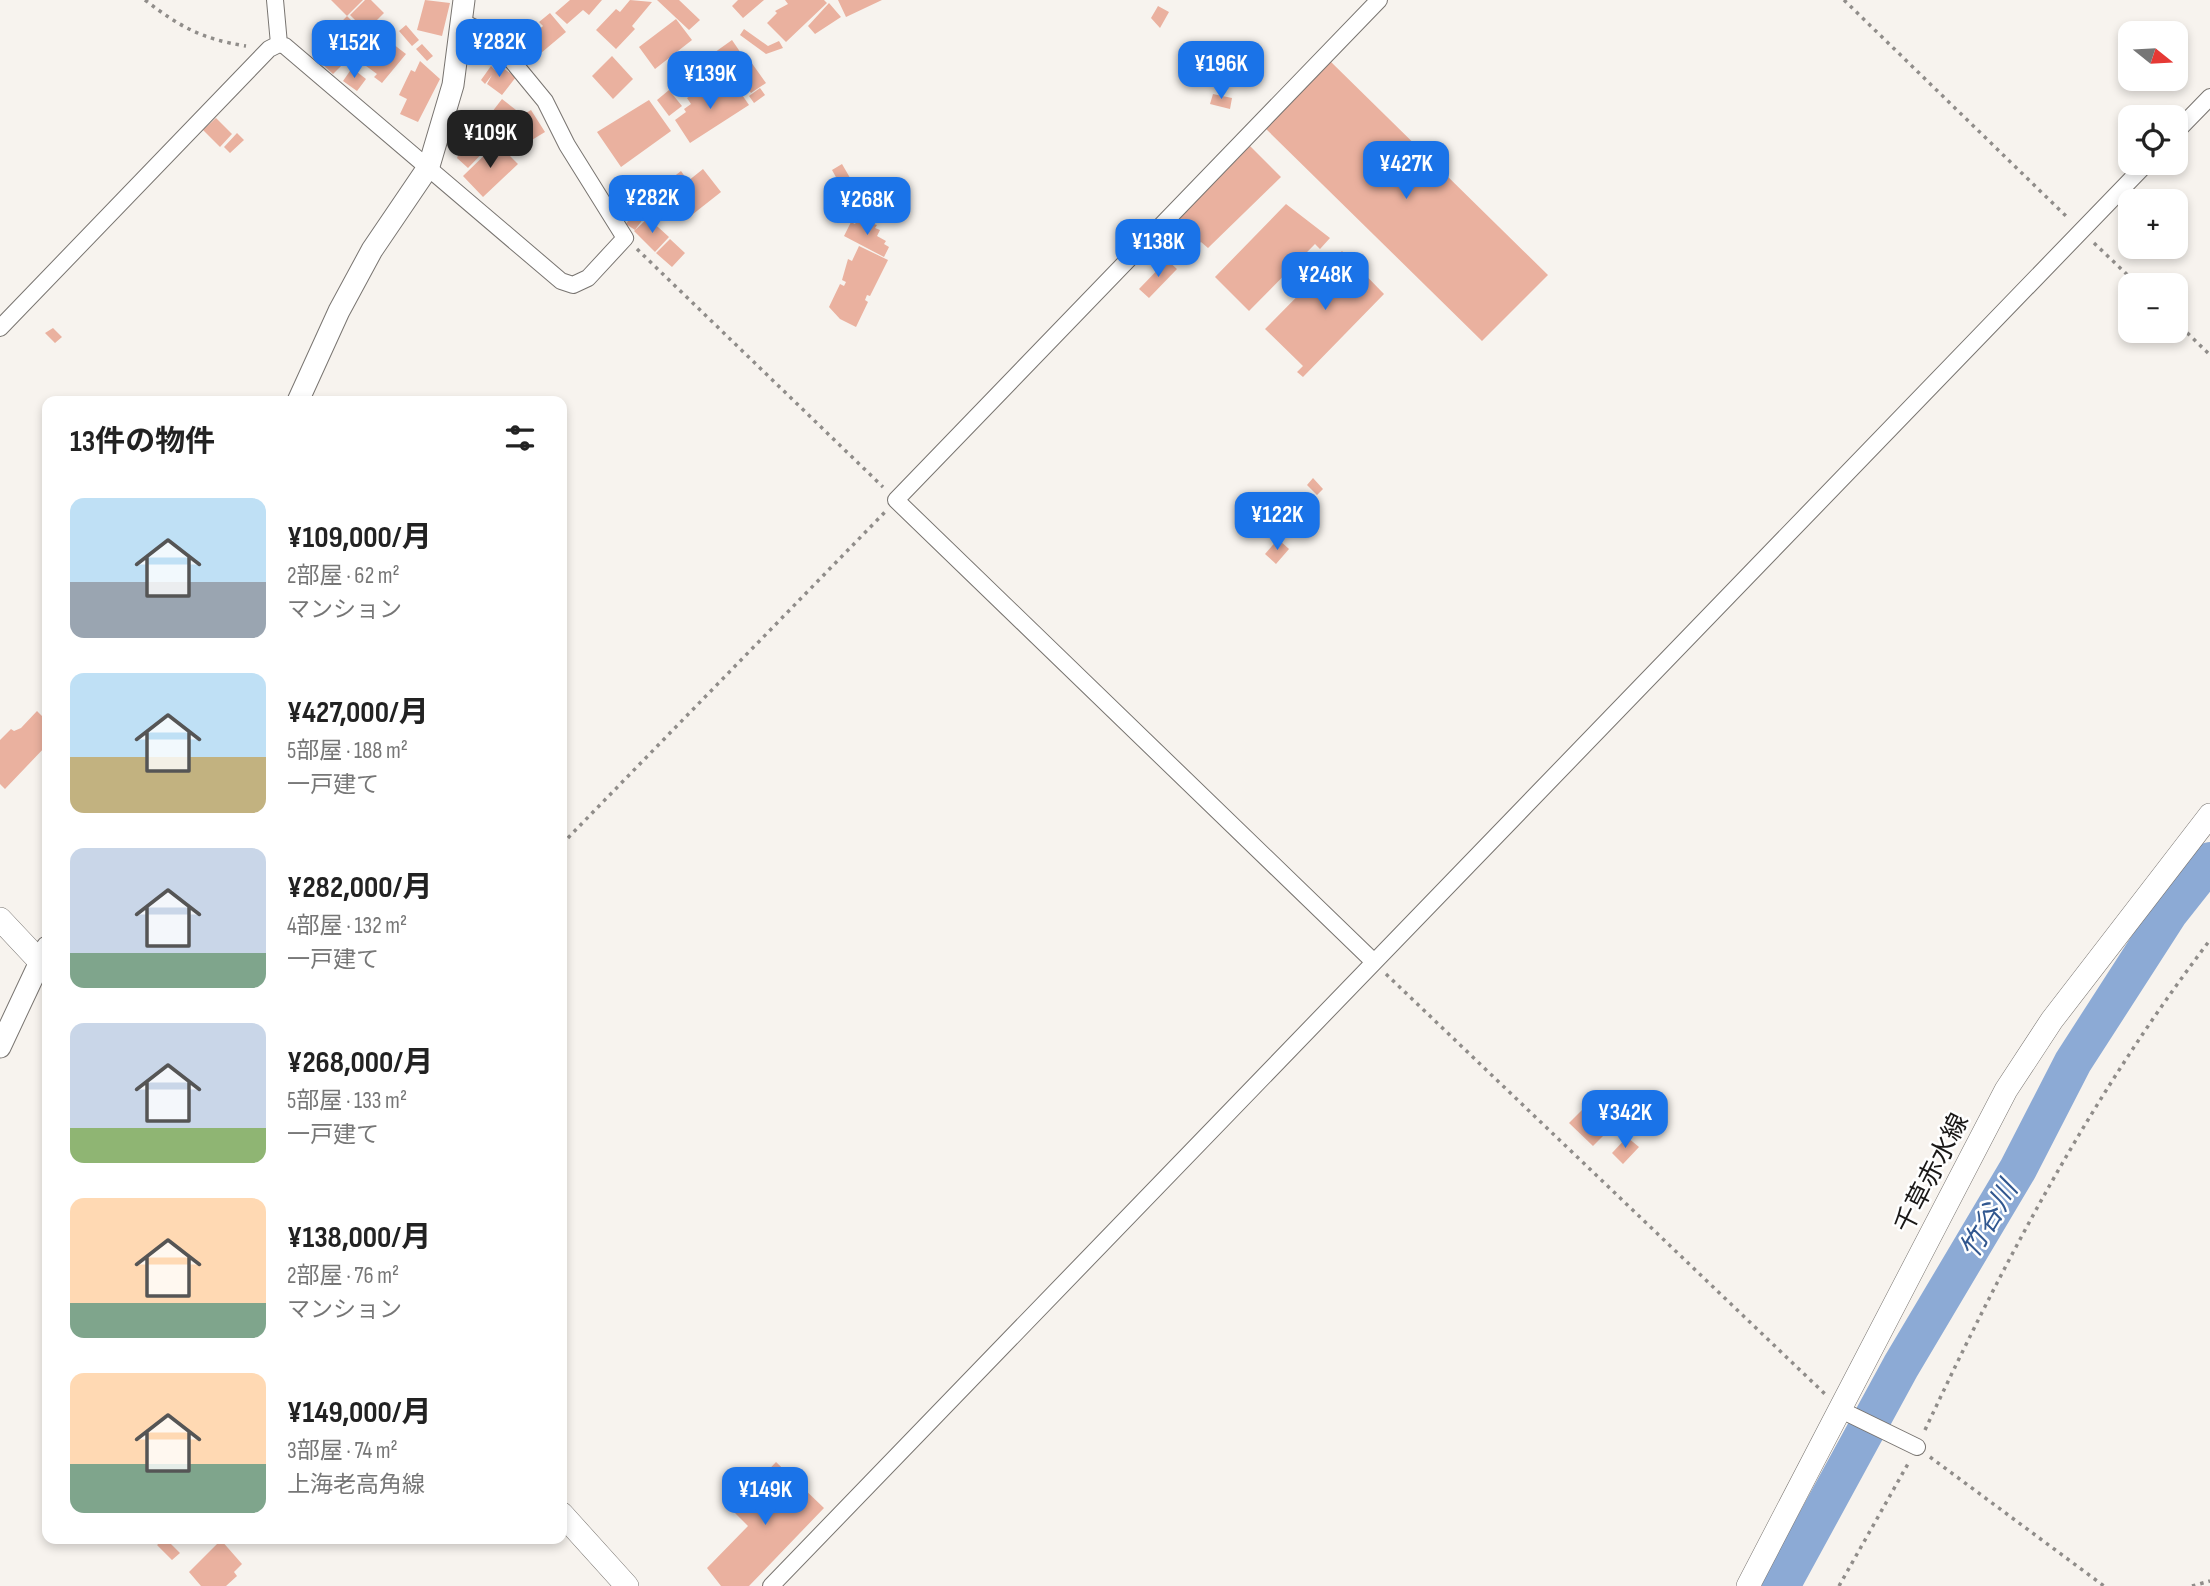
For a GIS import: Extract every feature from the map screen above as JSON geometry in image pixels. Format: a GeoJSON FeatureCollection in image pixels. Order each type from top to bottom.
{"type":"FeatureCollection","features":[{"type":"Feature","properties":{"kind":"main road","name":"千草赤水線"},"geometry":{"type":"LineString","coordinates":[[1748,1586],[2006,1090],[2052,1020],[2210,816]]}},
{"type":"Feature","properties":{"kind":"main road"},"geometry":{"type":"LineString","coordinates":[[0,919],[42,956]]}},
{"type":"Feature","properties":{"kind":"main road"},"geometry":{"type":"LineString","coordinates":[[567,1520],[627,1586]]}},
{"type":"Feature","properties":{"kind":"street"},"geometry":{"type":"LineString","coordinates":[[0,328],[274,46],[275,0]]}},
{"type":"Feature","properties":{"kind":"street"},"geometry":{"type":"LineString","coordinates":[[300,396],[339,311],[372,250],[429,166],[453,85],[464,0]]}},
{"type":"Feature","properties":{"kind":"street"},"geometry":{"type":"LineString","coordinates":[[1374,962],[897,500],[1379,0]]}},
{"type":"Feature","properties":{"kind":"street"},"geometry":{"type":"LineString","coordinates":[[274,46],[285,46],[561,281],[573,285],[588,278],[625,238],[567,145],[545,101],[508,55],[479,30],[460,22]]}},
{"type":"Feature","properties":{"kind":"street"},"geometry":{"type":"LineString","coordinates":[[2188,120],[2210,97]]}},
{"type":"Feature","properties":{"kind":"street"},"geometry":{"type":"LineString","coordinates":[[771,1586],[2136,175]]}},
{"type":"Feature","properties":{"kind":"street"},"geometry":{"type":"LineString","coordinates":[[0,1046],[42,965]]}},
{"type":"Feature","properties":{"kind":"street"},"geometry":{"type":"LineString","coordinates":[[1841,1410],[1917,1447]]}},
{"type":"Feature","properties":{"kind":"path"},"geometry":{"type":"LineString","coordinates":[[145,0],[182,27],[212,41],[274,46]]}},
{"type":"Feature","properties":{"kind":"path"},"geometry":{"type":"LineString","coordinates":[[1844,0],[2126,273]]}},
{"type":"Feature","properties":{"kind":"path"},"geometry":{"type":"LineString","coordinates":[[567,839],[897,500],[625,238]]}},
{"type":"Feature","properties":{"kind":"path"},"geometry":{"type":"LineString","coordinates":[[2188,334],[2210,355]]}},
{"type":"Feature","properties":{"kind":"path"},"geometry":{"type":"LineString","coordinates":[[1839,1586],[1917,1447],[2003,1270],[2063,1158],[2140,1034],[2210,940]]}},
{"type":"Feature","properties":{"kind":"path"},"geometry":{"type":"LineString","coordinates":[[1374,962],[1841,1410]]}},
{"type":"Feature","properties":{"kind":"path"},"geometry":{"type":"LineString","coordinates":[[1917,1447],[2104,1586]]}},
{"type":"Feature","properties":{"kind":"path"},"geometry":{"type":"LineString","coordinates":[[2192,1586],[2210,1581]]}},
{"type":"Feature","properties":{"kind":"building"},"geometry":{"type":"Polygon","coordinates":[[[331,0],[363,0],[347,16],[331,0]]]}},
{"type":"Feature","properties":{"kind":"building"},"geometry":{"type":"Polygon","coordinates":[[[365,0],[371,0],[384,13],[366,31],[350,15],[365,0]]]}},
{"type":"Feature","properties":{"kind":"building"},"geometry":{"type":"Polygon","coordinates":[[[425,0],[450,3],[442,36],[417,30],[425,0]]]}},
{"type":"Feature","properties":{"kind":"building"},"geometry":{"type":"Polygon","coordinates":[[[570,0],[602,0],[589,15],[583,10],[567,24],[555,13],[570,0]]]}},
{"type":"Feature","properties":{"kind":"building"},"geometry":{"type":"Polygon","coordinates":[[[630,0],[652,2],[632,26],[635,29],[616,49],[596,30],[616,9],[620,12],[630,0]]]}},
{"type":"Feature","properties":{"kind":"building"},"geometry":{"type":"Polygon","coordinates":[[[657,0],[679,0],[700,20],[689,30],[657,0]]]}},
{"type":"Feature","properties":{"kind":"building"},"geometry":{"type":"Polygon","coordinates":[[[738,0],[764,0],[743,18],[732,6],[738,0]]]}},
{"type":"Feature","properties":{"kind":"building"},"geometry":{"type":"Polygon","coordinates":[[[785,0],[824,0],[827,3],[786,42],[767,23],[777,13],[775,11],[788,4],[785,0]]]}},
{"type":"Feature","properties":{"kind":"building"},"geometry":{"type":"Polygon","coordinates":[[[838,0],[882,0],[846,17],[838,0]]]}},
{"type":"Feature","properties":{"kind":"building"},"geometry":{"type":"Polygon","coordinates":[[[829,3],[841,17],[815,34],[808,26],[829,3]]]}},
{"type":"Feature","properties":{"kind":"building"},"geometry":{"type":"Polygon","coordinates":[[[1158,6],[1169,12],[1160,28],[1151,18],[1158,6]]]}},
{"type":"Feature","properties":{"kind":"building"},"geometry":{"type":"Polygon","coordinates":[[[550,13],[566,32],[541,53],[529,38],[543,26],[539,22],[550,13]]]}},
{"type":"Feature","properties":{"kind":"building"},"geometry":{"type":"Polygon","coordinates":[[[347,16],[365,34],[339,60],[343,64],[333,74],[320,62],[331,51],[322,42],[347,16]]]}},
{"type":"Feature","properties":{"kind":"building"},"geometry":{"type":"Polygon","coordinates":[[[676,19],[692,40],[655,69],[639,47],[676,19]]]}},
{"type":"Feature","properties":{"kind":"building"},"geometry":{"type":"Polygon","coordinates":[[[406,25],[419,40],[412,46],[399,31],[406,25]]]}},
{"type":"Feature","properties":{"kind":"building"},"geometry":{"type":"Polygon","coordinates":[[[744,29],[768,46],[779,41],[783,48],[766,54],[740,35],[744,29]]]}},
{"type":"Feature","properties":{"kind":"building"},"geometry":{"type":"Polygon","coordinates":[[[384,37],[406,54],[382,83],[374,77],[377,74],[362,63],[384,37]]]}},
{"type":"Feature","properties":{"kind":"building"},"geometry":{"type":"Polygon","coordinates":[[[732,40],[747,62],[719,81],[704,60],[732,40]]]}},
{"type":"Feature","properties":{"kind":"building"},"geometry":{"type":"Polygon","coordinates":[[[422,44],[433,56],[427,61],[416,49],[422,44]]]}},
{"type":"Feature","properties":{"kind":"building"},"geometry":{"type":"Polygon","coordinates":[[[612,56],[633,79],[613,99],[592,76],[612,56]]]}},
{"type":"Feature","properties":{"kind":"building"},"geometry":{"type":"Polygon","coordinates":[[[420,61],[440,79],[418,122],[400,114],[407,99],[399,95],[411,70],[415,72],[420,61]]]}},
{"type":"Feature","properties":{"kind":"building"},"geometry":{"type":"Polygon","coordinates":[[[1330,61],[1548,275],[1482,341],[1265,128],[1330,61]]]}},
{"type":"Feature","properties":{"kind":"building"},"geometry":{"type":"Polygon","coordinates":[[[751,62],[766,83],[751,93],[737,72],[751,62]]]}},
{"type":"Feature","properties":{"kind":"building"},"geometry":{"type":"Polygon","coordinates":[[[491,66],[496,71],[500,66],[516,77],[502,95],[487,84],[492,75],[485,84],[481,80],[491,66]]]}},
{"type":"Feature","properties":{"kind":"building"},"geometry":{"type":"Polygon","coordinates":[[[352,68],[366,79],[357,91],[343,81],[352,68]]]}},
{"type":"Feature","properties":{"kind":"building"},"geometry":{"type":"Polygon","coordinates":[[[719,84],[726,93],[736,86],[749,105],[690,143],[675,120],[686,112],[684,109],[691,104],[687,98],[698,91],[702,96],[719,84]]]}},
{"type":"Feature","properties":{"kind":"building"},"geometry":{"type":"Polygon","coordinates":[[[760,88],[765,95],[754,103],[749,96],[760,88]]]}},
{"type":"Feature","properties":{"kind":"building"},"geometry":{"type":"Polygon","coordinates":[[[669,90],[682,106],[669,116],[657,100],[669,90]]]}},
{"type":"Feature","properties":{"kind":"building"},"geometry":{"type":"Polygon","coordinates":[[[1213,94],[1232,98],[1230,109],[1210,104],[1213,94]]]}},
{"type":"Feature","properties":{"kind":"building"},"geometry":{"type":"Polygon","coordinates":[[[502,99],[516,110],[506,123],[492,112],[502,99]]]}},
{"type":"Feature","properties":{"kind":"building"},"geometry":{"type":"Polygon","coordinates":[[[649,100],[671,131],[621,167],[597,132],[649,100]]]}},
{"type":"Feature","properties":{"kind":"building"},"geometry":{"type":"Polygon","coordinates":[[[531,110],[545,132],[517,149],[516,146],[512,148],[503,127],[531,110]]]}},
{"type":"Feature","properties":{"kind":"building"},"geometry":{"type":"Polygon","coordinates":[[[216,118],[232,134],[220,147],[203,130],[216,118]]]}},
{"type":"Feature","properties":{"kind":"building"},"geometry":{"type":"Polygon","coordinates":[[[478,122],[496,139],[468,168],[457,158],[466,135],[478,122]]]}},
{"type":"Feature","properties":{"kind":"building"},"geometry":{"type":"Polygon","coordinates":[[[237,133],[244,140],[230,153],[224,147],[237,133]]]}},
{"type":"Feature","properties":{"kind":"building"},"geometry":{"type":"Polygon","coordinates":[[[497,143],[518,164],[483,197],[463,176],[497,143]]]}},
{"type":"Feature","properties":{"kind":"building"},"geometry":{"type":"Polygon","coordinates":[[[1250,146],[1281,177],[1208,248],[1201,242],[1195,247],[1173,225],[1250,146]]]}},
{"type":"Feature","properties":{"kind":"building"},"geometry":{"type":"Polygon","coordinates":[[[842,164],[864,202],[842,215],[826,185],[837,179],[832,170],[842,164]]]}},
{"type":"Feature","properties":{"kind":"building"},"geometry":{"type":"Polygon","coordinates":[[[703,169],[721,192],[688,218],[663,185],[681,171],[688,181],[703,169]]]}},
{"type":"Feature","properties":{"kind":"building"},"geometry":{"type":"Polygon","coordinates":[[[1286,204],[1330,238],[1320,249],[1315,244],[1249,311],[1215,277],[1286,204]]]}},
{"type":"Feature","properties":{"kind":"building"},"geometry":{"type":"Polygon","coordinates":[[[637,208],[646,215],[635,230],[626,224],[637,208]]]}},
{"type":"Feature","properties":{"kind":"building"},"geometry":{"type":"Polygon","coordinates":[[[648,218],[669,237],[655,252],[634,231],[648,218]]]}},
{"type":"Feature","properties":{"kind":"building"},"geometry":{"type":"Polygon","coordinates":[[[858,219],[877,225],[875,228],[880,230],[877,236],[886,241],[884,244],[889,247],[884,257],[844,236],[851,222],[855,224],[858,219]]]}},
{"type":"Feature","properties":{"kind":"building"},"geometry":{"type":"Polygon","coordinates":[[[670,239],[685,253],[672,267],[656,253],[670,239]]]}},
{"type":"Feature","properties":{"kind":"building"},"geometry":{"type":"Polygon","coordinates":[[[859,246],[888,260],[870,296],[867,295],[865,300],[868,302],[856,327],[840,319],[829,307],[840,284],[844,286],[846,282],[842,280],[848,259],[852,261],[859,246]]]}},
{"type":"Feature","properties":{"kind":"building"},"geometry":{"type":"Polygon","coordinates":[[[1342,251],[1384,294],[1303,377],[1297,372],[1303,366],[1265,329],[1342,251]]]}},
{"type":"Feature","properties":{"kind":"building"},"geometry":{"type":"Polygon","coordinates":[[[1167,260],[1177,269],[1149,298],[1139,289],[1167,260]]]}},
{"type":"Feature","properties":{"kind":"building"},"geometry":{"type":"Polygon","coordinates":[[[53,328],[62,337],[55,343],[45,333],[53,328]]]}},
{"type":"Feature","properties":{"kind":"building"},"geometry":{"type":"Polygon","coordinates":[[[1313,478],[1323,489],[1317,495],[1307,485],[1313,478]]]}},
{"type":"Feature","properties":{"kind":"building"},"geometry":{"type":"Polygon","coordinates":[[[1307,497],[1319,508],[1306,521],[1295,510],[1307,497]]]}},
{"type":"Feature","properties":{"kind":"building"},"geometry":{"type":"Polygon","coordinates":[[[1278,539],[1289,549],[1276,564],[1265,554],[1278,539]]]}},
{"type":"Feature","properties":{"kind":"building"},"geometry":{"type":"Polygon","coordinates":[[[37,711],[42,716],[42,750],[5,789],[0,784],[0,740],[11,729],[14,731],[21,728],[37,711]]]}},
{"type":"Feature","properties":{"kind":"building"},"geometry":{"type":"Polygon","coordinates":[[[1586,1106],[1610,1129],[1593,1146],[1569,1123],[1586,1106]]]}},
{"type":"Feature","properties":{"kind":"building"},"geometry":{"type":"Polygon","coordinates":[[[1627,1137],[1639,1147],[1623,1164],[1612,1153],[1627,1137]]]}},
{"type":"Feature","properties":{"kind":"building"},"geometry":{"type":"Polygon","coordinates":[[[776,1462],[824,1508],[749,1586],[721,1586],[707,1568],[748,1526],[731,1509],[747,1492],[742,1488],[752,1478],[757,1482],[776,1462]]]}},
{"type":"Feature","properties":{"kind":"building"},"geometry":{"type":"Polygon","coordinates":[[[171,1544],[180,1553],[172,1560],[157,1545],[171,1544]]]}},
{"type":"Feature","properties":{"kind":"building"},"geometry":{"type":"Polygon","coordinates":[[[217,1544],[224,1544],[242,1564],[234,1572],[237,1576],[226,1586],[201,1586],[189,1572],[217,1544]]]}},
{"type":"Feature","properties":{"kind":"waterway","name":"竹谷川"},"geometry":{"type":"LineString","coordinates":[[1781,1586],[1901,1366],[2018,1169],[2073,1062],[2169,913],[2210,861]]}}]}
